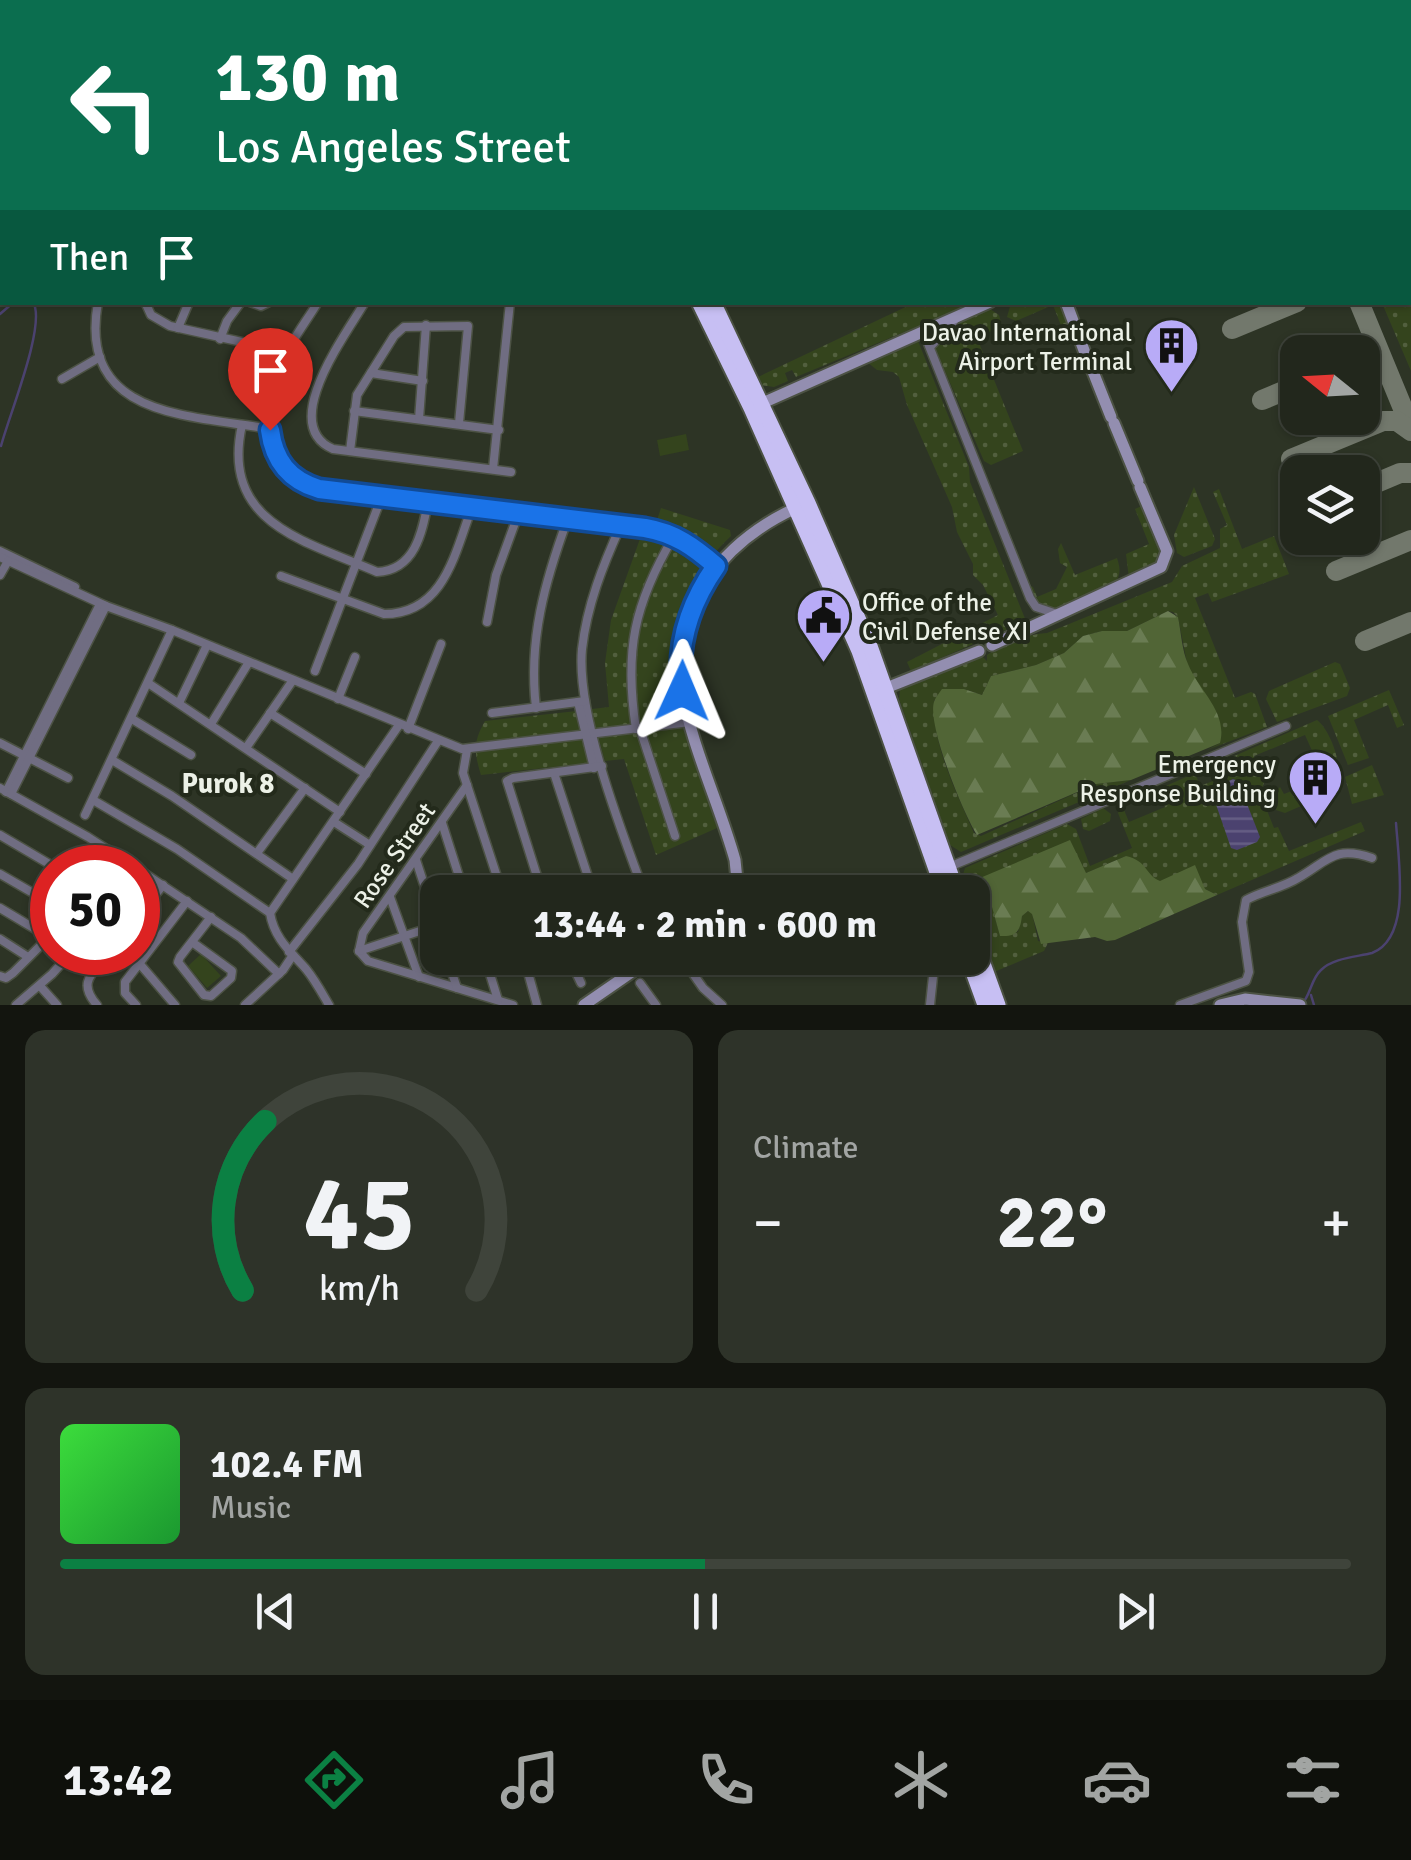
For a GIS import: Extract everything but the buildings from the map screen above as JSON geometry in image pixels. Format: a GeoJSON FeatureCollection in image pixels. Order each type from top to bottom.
{"type":"FeatureCollection","features":[{"type":"Feature","properties":{"kind":"highway"},"geometry":{"type":"LineString","coordinates":[[701,305],[836,565],[947,875]]}},
{"type":"Feature","properties":{"kind":"highway"},"geometry":{"type":"LineString","coordinates":[[714,305],[796,508],[880,691]]}},
{"type":"Feature","properties":{"kind":"highway"},"geometry":{"type":"LineString","coordinates":[[941,866],[942,875]]}},
{"type":"Feature","properties":{"kind":"highway"},"geometry":{"type":"LineString","coordinates":[[979,975],[998,1005]]}},
{"type":"Feature","properties":{"kind":"highway"},"geometry":{"type":"LineString","coordinates":[[981,975],[985,1005]]}},
{"type":"Feature","properties":{"kind":"street"},"geometry":{"type":"LineString","coordinates":[[97,305],[94,322],[100,357],[116,386],[131,399],[154,408],[270,430]]}},
{"type":"Feature","properties":{"kind":"street"},"geometry":{"type":"LineString","coordinates":[[147,305],[156,320],[178,328],[287,352]]}},
{"type":"Feature","properties":{"kind":"street"},"geometry":{"type":"LineString","coordinates":[[178,328],[188,305]]}},
{"type":"Feature","properties":{"kind":"street"},"geometry":{"type":"LineString","coordinates":[[220,339],[239,305]]}},
{"type":"Feature","properties":{"kind":"street"},"geometry":{"type":"LineString","coordinates":[[316,305],[287,352],[274,391],[270,430],[280,465],[295,479],[319,489],[622,525],[674,536],[716,566]]}},
{"type":"Feature","properties":{"kind":"street"},"geometry":{"type":"LineString","coordinates":[[364,305],[319,380],[312,418],[315,434],[324,445],[512,472]]}},
{"type":"Feature","properties":{"kind":"street"},"geometry":{"type":"LineString","coordinates":[[493,469],[510,305]]}},
{"type":"Feature","properties":{"kind":"street"},"geometry":{"type":"LineString","coordinates":[[756,406],[983,305]]}},
{"type":"Feature","properties":{"kind":"street"},"geometry":{"type":"LineString","coordinates":[[880,691],[1036,626],[1164,565],[1166,551],[1067,305]]}},
{"type":"Feature","properties":{"kind":"street"},"geometry":{"type":"LineString","coordinates":[[930,347],[962,314]]}},
{"type":"Feature","properties":{"kind":"street"},"geometry":{"type":"LineString","coordinates":[[350,451],[357,395],[400,330],[463,324],[469,330],[458,423]]}},
{"type":"Feature","properties":{"kind":"street"},"geometry":{"type":"LineString","coordinates":[[418,419],[426,326]]}},
{"type":"Feature","properties":{"kind":"street"},"geometry":{"type":"LineString","coordinates":[[922,332],[1032,603],[1058,614]]}},
{"type":"Feature","properties":{"kind":"street"},"geometry":{"type":"LineString","coordinates":[[62,378],[100,357]]}},
{"type":"Feature","properties":{"kind":"street"},"geometry":{"type":"LineString","coordinates":[[371,373],[422,381]]}},
{"type":"Feature","properties":{"kind":"street"},"geometry":{"type":"LineString","coordinates":[[354,411],[498,430]]}},
{"type":"Feature","properties":{"kind":"street"},"geometry":{"type":"LineString","coordinates":[[242,424],[237,461],[248,497],[260,512],[283,532],[377,572],[390,572],[402,565],[417,546],[428,502]]}},
{"type":"Feature","properties":{"kind":"street"},"geometry":{"type":"LineString","coordinates":[[983,478],[980,485],[1036,626]]}},
{"type":"Feature","properties":{"kind":"street"},"geometry":{"type":"LineString","coordinates":[[315,670],[382,496]]}},
{"type":"Feature","properties":{"kind":"street"},"geometry":{"type":"LineString","coordinates":[[281,576],[366,610],[397,614],[427,600],[446,579],[472,507]]}},
{"type":"Feature","properties":{"kind":"street"},"geometry":{"type":"LineString","coordinates":[[736,875],[690,722],[680,675],[682,644],[695,602],[716,566],[753,530],[796,508]]}},
{"type":"Feature","properties":{"kind":"street"},"geometry":{"type":"LineString","coordinates":[[487,622],[496,576],[519,512]]}},
{"type":"Feature","properties":{"kind":"street"},"geometry":{"type":"LineString","coordinates":[[536,708],[536,626],[547,577],[568,518]]}},
{"type":"Feature","properties":{"kind":"street"},"geometry":{"type":"LineString","coordinates":[[622,525],[598,580],[586,622],[581,702],[598,767],[638,875]]}},
{"type":"Feature","properties":{"kind":"street"},"geometry":{"type":"LineString","coordinates":[[674,536],[651,578],[634,630],[630,680],[638,729],[675,836]]}},
{"type":"Feature","properties":{"kind":"street"},"geometry":{"type":"LineString","coordinates":[[0,576],[3,556],[103,605],[468,750],[690,722]]}},
{"type":"Feature","properties":{"kind":"street"},"geometry":{"type":"LineString","coordinates":[[100,845],[6,792],[103,605]]}},
{"type":"Feature","properties":{"kind":"street"},"geometry":{"type":"LineString","coordinates":[[85,815],[172,630]]}},
{"type":"Feature","properties":{"kind":"street"},"geometry":{"type":"LineString","coordinates":[[179,703],[207,644]]}},
{"type":"Feature","properties":{"kind":"street"},"geometry":{"type":"LineString","coordinates":[[330,1005],[273,929],[270,913],[366,774],[404,727],[440,644]]}},
{"type":"Feature","properties":{"kind":"street"},"geometry":{"type":"LineString","coordinates":[[338,699],[355,656]]}},
{"type":"Feature","properties":{"kind":"street"},"geometry":{"type":"LineString","coordinates":[[211,724],[249,662]]}},
{"type":"Feature","properties":{"kind":"street"},"geometry":{"type":"LineString","coordinates":[[246,748],[292,680]]}},
{"type":"Feature","properties":{"kind":"street"},"geometry":{"type":"LineString","coordinates":[[148,684],[340,812]]}},
{"type":"Feature","properties":{"kind":"street"},"geometry":{"type":"LineString","coordinates":[[492,713],[581,702]]}},
{"type":"Feature","properties":{"kind":"street"},"geometry":{"type":"LineString","coordinates":[[270,713],[366,774]]}},
{"type":"Feature","properties":{"kind":"street"},"geometry":{"type":"LineString","coordinates":[[132,719],[191,756]]}},
{"type":"Feature","properties":{"kind":"street"},"geometry":{"type":"LineString","coordinates":[[941,866],[1286,726]]}},
{"type":"Feature","properties":{"kind":"street"},"geometry":{"type":"LineString","coordinates":[[245,1005],[294,956],[438,741]]}},
{"type":"Feature","properties":{"kind":"street"},"geometry":{"type":"LineString","coordinates":[[0,743],[68,778]]}},
{"type":"Feature","properties":{"kind":"street"},"geometry":{"type":"LineString","coordinates":[[468,750],[462,768],[496,875]]}},
{"type":"Feature","properties":{"kind":"street"},"geometry":{"type":"LineString","coordinates":[[112,760],[293,879]]}},
{"type":"Feature","properties":{"kind":"street"},"geometry":{"type":"LineString","coordinates":[[536,875],[506,784],[511,778],[598,767]]}},
{"type":"Feature","properties":{"kind":"street"},"geometry":{"type":"LineString","coordinates":[[554,772],[587,875]]}},
{"type":"Feature","properties":{"kind":"street","name":"Rose Street"},"geometry":{"type":"LineString","coordinates":[[359,951],[360,938],[467,785]]}},
{"type":"Feature","properties":{"kind":"street"},"geometry":{"type":"LineString","coordinates":[[258,853],[305,788]]}},
{"type":"Feature","properties":{"kind":"street"},"geometry":{"type":"LineString","coordinates":[[93,800],[165,841],[270,913]]}},
{"type":"Feature","properties":{"kind":"street"},"geometry":{"type":"LineString","coordinates":[[334,822],[370,845]]}},
{"type":"Feature","properties":{"kind":"street"},"geometry":{"type":"LineString","coordinates":[[442,822],[459,875]]}},
{"type":"Feature","properties":{"kind":"street"},"geometry":{"type":"LineString","coordinates":[[0,835],[30,853]]}},
{"type":"Feature","properties":{"kind":"street"},"geometry":{"type":"LineString","coordinates":[[1180,1005],[1241,983],[1248,976],[1242,912],[1246,900],[1298,878],[1334,854],[1372,858]]}},
{"type":"Feature","properties":{"kind":"street"},"geometry":{"type":"LineString","coordinates":[[416,859],[421,875]]}},
{"type":"Feature","properties":{"kind":"street"},"geometry":{"type":"LineString","coordinates":[[0,874],[30,891]]}},
{"type":"Feature","properties":{"kind":"street"},"geometry":{"type":"LineString","coordinates":[[160,888],[162,885],[212,916],[281,972]]}},
{"type":"Feature","properties":{"kind":"street"},"geometry":{"type":"LineString","coordinates":[[390,897],[419,977]]}},
{"type":"Feature","properties":{"kind":"street"},"geometry":{"type":"LineString","coordinates":[[160,936],[187,901]]}},
{"type":"Feature","properties":{"kind":"street"},"geometry":{"type":"LineString","coordinates":[[0,908],[30,926]]}},
{"type":"Feature","properties":{"kind":"street"},"geometry":{"type":"LineString","coordinates":[[192,942],[232,972],[231,978],[212,996],[204,995],[178,964],[192,942],[212,916]]}},
{"type":"Feature","properties":{"kind":"street"},"geometry":{"type":"LineString","coordinates":[[420,931],[359,951],[365,960],[514,1005]]}},
{"type":"Feature","properties":{"kind":"street"},"geometry":{"type":"LineString","coordinates":[[0,939],[28,957],[8,977],[0,976]]}},
{"type":"Feature","properties":{"kind":"street"},"geometry":{"type":"LineString","coordinates":[[16,1005],[50,975]]}},
{"type":"Feature","properties":{"kind":"street"},"geometry":{"type":"LineString","coordinates":[[93,975],[86,992],[97,1005]]}},
{"type":"Feature","properties":{"kind":"street"},"geometry":{"type":"LineString","coordinates":[[131,975],[124,986],[136,1005]]}},
{"type":"Feature","properties":{"kind":"street"},"geometry":{"type":"LineString","coordinates":[[148,975],[175,1005]]}},
{"type":"Feature","properties":{"kind":"street"},"geometry":{"type":"LineString","coordinates":[[453,975],[457,988]]}},
{"type":"Feature","properties":{"kind":"street"},"geometry":{"type":"LineString","coordinates":[[490,975],[498,1000]]}},
{"type":"Feature","properties":{"kind":"street"},"geometry":{"type":"LineString","coordinates":[[529,975],[537,1005]]}},
{"type":"Feature","properties":{"kind":"street"},"geometry":{"type":"LineString","coordinates":[[577,975],[581,983]]}},
{"type":"Feature","properties":{"kind":"street"},"geometry":{"type":"LineString","coordinates":[[584,1005],[627,975]]}},
{"type":"Feature","properties":{"kind":"street"},"geometry":{"type":"LineString","coordinates":[[694,975],[722,1005]]}},
{"type":"Feature","properties":{"kind":"street"},"geometry":{"type":"LineString","coordinates":[[930,1005],[933,975]]}},
{"type":"Feature","properties":{"kind":"street"},"geometry":{"type":"LineString","coordinates":[[640,983],[656,1005]]}},
{"type":"Feature","properties":{"kind":"street"},"geometry":{"type":"LineString","coordinates":[[40,986],[57,1005]]}},
{"type":"Feature","properties":{"kind":"street"},"geometry":{"type":"LineString","coordinates":[[1220,1005],[1238,999],[1300,1005]]}},
{"type":"Feature","properties":{"kind":"green space"},"geometry":{"type":"Polygon","coordinates":[[[910,305],[969,305],[796,377],[792,370],[785,373],[788,381],[774,387],[761,385],[758,377],[910,305]]]}},
{"type":"Feature","properties":{"kind":"green space"},"geometry":{"type":"Polygon","coordinates":[[[1010,305],[1053,305],[1016,321],[1007,317],[1010,305]]]}},
{"type":"Feature","properties":{"kind":"green space"},"geometry":{"type":"Polygon","coordinates":[[[1053,305],[1062,305],[1073,339],[1067,341],[1053,305]]]}},
{"type":"Feature","properties":{"kind":"green space"},"geometry":{"type":"Polygon","coordinates":[[[1383,305],[1411,305],[1411,371],[1383,305]]]}},
{"type":"Feature","properties":{"kind":"green space"},"geometry":{"type":"Polygon","coordinates":[[[990,309],[999,315],[1002,326],[977,338],[1023,451],[991,465],[984,461],[935,348],[960,320],[990,309]]]}},
{"type":"Feature","properties":{"kind":"green space"},"geometry":{"type":"Polygon","coordinates":[[[918,341],[1026,621],[911,671],[907,662],[998,615],[983,585],[973,575],[973,564],[957,532],[952,507],[907,405],[899,377],[867,362],[918,341]]]}},
{"type":"Feature","properties":{"kind":"green space"},"geometry":{"type":"Polygon","coordinates":[[[686,434],[689,450],[660,456],[657,440],[686,434]]]}},
{"type":"Feature","properties":{"kind":"green space"},"geometry":{"type":"Polygon","coordinates":[[[1194,487],[1215,539],[1212,546],[1184,557],[1177,553],[1174,535],[1194,487]]]}},
{"type":"Feature","properties":{"kind":"green space"},"geometry":{"type":"Polygon","coordinates":[[[1219,489],[1242,549],[1274,536],[1289,574],[1212,602],[1208,593],[1195,598],[1235,698],[1255,694],[1267,727],[1207,750],[1220,743],[1187,663],[1178,617],[1173,612],[1127,631],[1083,636],[1064,653],[1036,665],[991,676],[982,695],[964,689],[934,700],[946,768],[974,833],[981,836],[1096,784],[1131,780],[961,852],[950,845],[899,699],[900,690],[981,655],[987,661],[987,655],[1007,643],[1047,633],[1172,582],[1182,566],[1220,548],[1220,529],[1227,525],[1213,492],[1219,489]]]}},
{"type":"Feature","properties":{"kind":"green space"},"geometry":{"type":"Polygon","coordinates":[[[1144,505],[1162,548],[1161,560],[1129,579],[1126,554],[1149,544],[1135,509],[1144,505]]]}},
{"type":"Feature","properties":{"kind":"green space"},"geometry":{"type":"Polygon","coordinates":[[[661,508],[730,530],[731,536],[688,594],[674,638],[672,661],[677,710],[717,828],[656,855],[624,759],[605,761],[599,740],[584,742],[589,763],[481,775],[476,747],[485,721],[577,711],[581,730],[596,728],[592,709],[609,707],[605,663],[611,620],[646,522],[656,523],[661,508]]]}},
{"type":"Feature","properties":{"kind":"green space"},"geometry":{"type":"Polygon","coordinates":[[[1061,543],[1075,575],[1117,558],[1119,573],[1115,583],[1057,609],[1038,605],[1028,585],[1037,597],[1056,589],[1067,567],[1060,563],[1061,543]]]}},
{"type":"Feature","properties":{"kind":"green space"},"geometry":{"type":"Polygon","coordinates":[[[1168,611],[1178,617],[1188,664],[1220,721],[1220,743],[1131,780],[1096,784],[977,835],[955,789],[936,729],[934,702],[942,689],[964,689],[982,695],[991,676],[1036,665],[1064,653],[1083,636],[1127,631],[1168,611]]]}},
{"type":"Feature","properties":{"kind":"green space"},"geometry":{"type":"Polygon","coordinates":[[[1335,662],[1340,664],[1350,688],[1347,696],[1277,722],[1266,699],[1269,691],[1335,662]]]}},
{"type":"Feature","properties":{"kind":"green space"},"geometry":{"type":"Polygon","coordinates":[[[1389,690],[1404,725],[1397,728],[1388,705],[1354,720],[1369,758],[1348,765],[1328,716],[1389,690]]]}},
{"type":"Feature","properties":{"kind":"green space"},"geometry":{"type":"Polygon","coordinates":[[[1317,720],[1333,744],[1338,772],[1328,774],[1318,764],[1305,735],[1254,756],[1264,783],[1260,793],[1274,828],[1278,827],[1289,851],[1361,822],[1365,831],[1217,895],[1205,889],[1157,881],[1126,856],[1086,873],[990,883],[990,875],[963,875],[965,868],[1067,824],[1076,829],[1090,866],[1132,848],[1118,813],[1122,805],[1129,822],[1165,807],[1159,789],[1211,766],[1215,775],[1211,777],[1207,770],[1196,775],[1200,786],[1221,778],[1216,764],[1317,720]]]}},
{"type":"Feature","properties":{"kind":"green space"},"geometry":{"type":"Polygon","coordinates":[[[1372,765],[1384,795],[1352,804],[1345,777],[1372,765]]]}},
{"type":"Feature","properties":{"kind":"green space"},"geometry":{"type":"Polygon","coordinates":[[[1314,773],[1321,776],[1326,790],[1322,797],[1285,813],[1276,810],[1271,797],[1280,787],[1284,794],[1297,789],[1295,781],[1314,773]]]}},
{"type":"Feature","properties":{"kind":"green space"},"geometry":{"type":"Polygon","coordinates":[[[1103,808],[1111,814],[1110,821],[1089,831],[1083,829],[1081,819],[1103,808]]]}},
{"type":"Feature","properties":{"kind":"green space"},"geometry":{"type":"Polygon","coordinates":[[[1070,840],[1086,873],[1126,856],[1138,861],[1160,881],[1195,865],[1205,889],[1217,895],[1115,940],[1095,937],[1041,944],[1028,911],[1017,932],[1000,936],[990,907],[987,875],[1070,840]]]}},
{"type":"Feature","properties":{"kind":"green space"},"geometry":{"type":"Polygon","coordinates":[[[990,906],[1000,936],[1018,932],[1022,916],[1028,911],[1032,913],[1038,941],[1048,943],[1044,951],[994,972],[990,960],[990,906]]]}},
{"type":"Feature","properties":{"kind":"green space"},"geometry":{"type":"Polygon","coordinates":[[[201,954],[221,976],[207,988],[188,966],[201,954]]]}},
{"type":"Feature","properties":{"kind":"shaded area"},"geometry":{"type":"Polygon","coordinates":[[[1233,779],[1238,781],[1260,837],[1237,850],[1231,848],[1211,790],[1233,779]]]}},
{"type":"Feature","properties":{"kind":"waterway"},"geometry":{"type":"LineString","coordinates":[[0,314],[10,305]]}},
{"type":"Feature","properties":{"kind":"waterway"},"geometry":{"type":"LineString","coordinates":[[1,446],[31,350],[34,305]]}},
{"type":"Feature","properties":{"kind":"waterway"},"geometry":{"type":"LineString","coordinates":[[1302,1004],[1326,966],[1372,953],[1393,932],[1400,898],[1396,823]]}},
{"type":"Feature","properties":{"kind":"waterway"},"geometry":{"type":"LineString","coordinates":[[1311,995],[1314,1005]]}},
{"type":"Feature","properties":{"kind":"taxiway"},"geometry":{"type":"LineString","coordinates":[[1232,329],[1290,305]]}},
{"type":"Feature","properties":{"kind":"taxiway"},"geometry":{"type":"LineString","coordinates":[[1360,305],[1411,428]]}},
{"type":"Feature","properties":{"kind":"taxiway"},"geometry":{"type":"LineString","coordinates":[[1262,400],[1280,392]]}},
{"type":"Feature","properties":{"kind":"taxiway"},"geometry":{"type":"LineString","coordinates":[[1301,455],[1383,421],[1397,421],[1411,431]]}},
{"type":"Feature","properties":{"kind":"taxiway"},"geometry":{"type":"LineString","coordinates":[[1380,481],[1411,473]]}},
{"type":"Feature","properties":{"kind":"taxiway"},"geometry":{"type":"LineString","coordinates":[[1336,571],[1411,540]]}},
{"type":"Feature","properties":{"kind":"taxiway"},"geometry":{"type":"LineString","coordinates":[[1365,641],[1411,622]]}},
{"type":"Feature","properties":{"kind":"place","name":"Davao International Airport Terminal"},"geometry":{"type":"Point","coordinates":[1171,395]}},
{"type":"Feature","properties":{"kind":"place","name":"Office of the Civil Defense XI"},"geometry":{"type":"Point","coordinates":[823,665]}},
{"type":"Feature","properties":{"kind":"place","name":"Emergency Response Building"},"geometry":{"type":"Point","coordinates":[1315,827]}},
{"type":"Feature","properties":{"kind":"district","name":"Purok 8"},"geometry":{"type":"Point","coordinates":[228,783]}},
{"type":"Feature","properties":{"kind":"route"},"geometry":{"type":"LineString","coordinates":[[270,430],[280,465],[295,479],[319,489],[645,528],[666,532],[688,543],[716,566],[686,627],[680,658],[682,691]]}}]}
